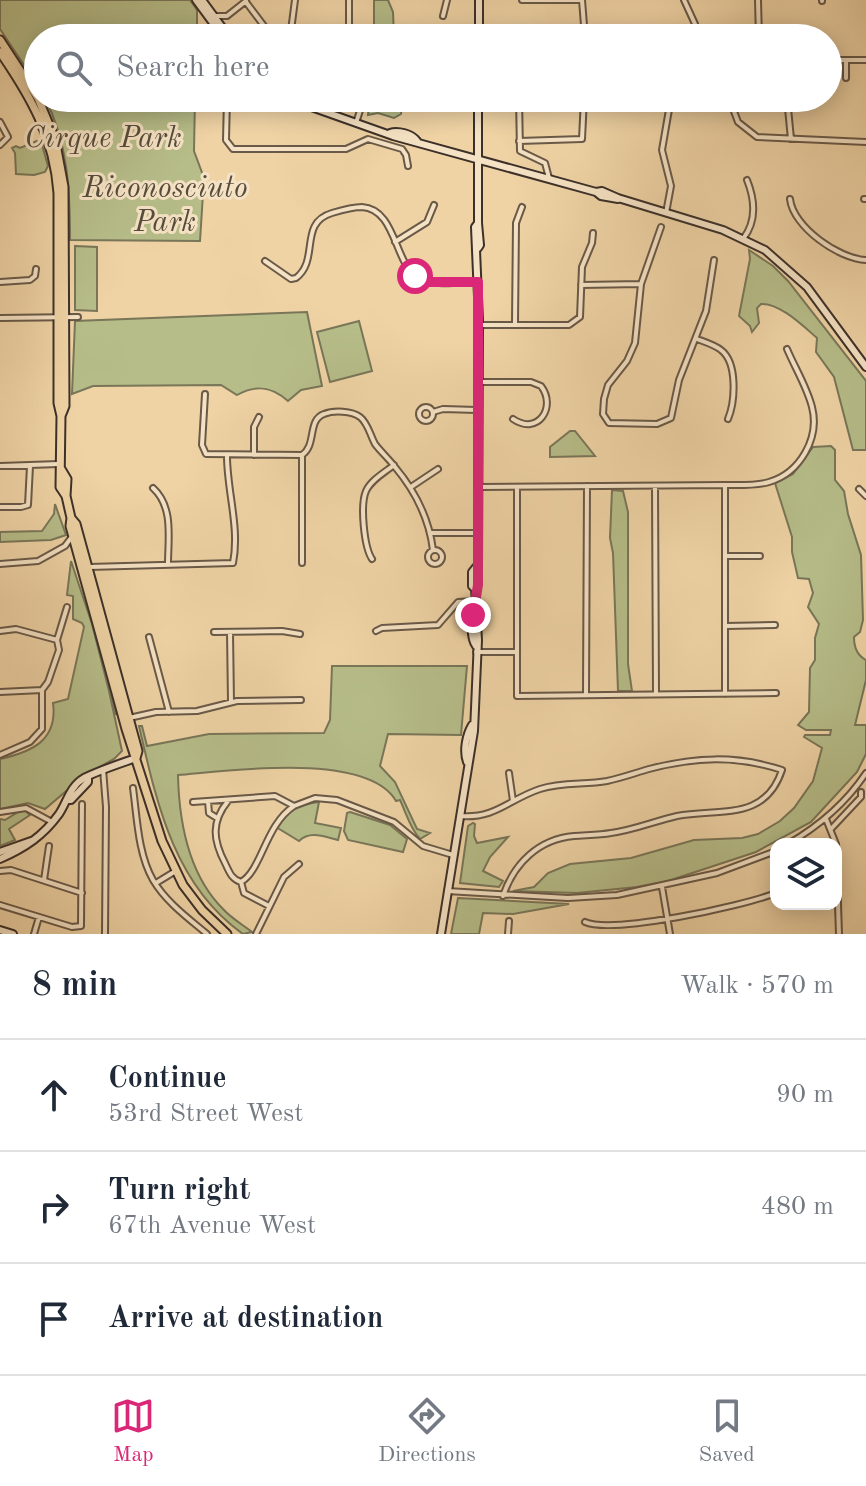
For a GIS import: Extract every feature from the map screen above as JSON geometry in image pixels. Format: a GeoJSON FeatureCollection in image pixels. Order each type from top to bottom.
{"type":"FeatureCollection","features":[{"type":"Feature","properties":{"kind":"main road"},"geometry":{"type":"LineString","coordinates":[[0,40],[24,77]]}},
{"type":"Feature","properties":{"kind":"main road"},"geometry":{"type":"LineString","coordinates":[[0,52],[24,88]]}},
{"type":"Feature","properties":{"kind":"main road"},"geometry":{"type":"LineString","coordinates":[[37,112],[53,154],[58,193],[65,406],[61,416],[61,467],[67,479],[66,496],[72,531],[138,751],[136,758],[159,834],[174,872],[202,910],[227,934]]}},
{"type":"Feature","properties":{"kind":"main road"},"geometry":{"type":"LineString","coordinates":[[44,112],[55,139],[63,176],[62,317]]}},
{"type":"Feature","properties":{"kind":"main road"},"geometry":{"type":"LineString","coordinates":[[71,518],[76,524],[89,567],[126,718]]}},
{"type":"Feature","properties":{"kind":"main road"},"geometry":{"type":"LineString","coordinates":[[78,554],[89,567],[89,595]]}},
{"type":"Feature","properties":{"kind":"street"},"geometry":{"type":"LineString","coordinates":[[199,0],[220,24]]}},
{"type":"Feature","properties":{"kind":"street"},"geometry":{"type":"LineString","coordinates":[[199,0],[217,24]]}},
{"type":"Feature","properties":{"kind":"street"},"geometry":{"type":"LineString","coordinates":[[292,24],[295,0]]}},
{"type":"Feature","properties":{"kind":"street"},"geometry":{"type":"LineString","coordinates":[[349,0],[349,24]]}},
{"type":"Feature","properties":{"kind":"street"},"geometry":{"type":"LineString","coordinates":[[443,16],[447,0]]}},
{"type":"Feature","properties":{"kind":"street"},"geometry":{"type":"LineString","coordinates":[[479,0],[479,24]]}},
{"type":"Feature","properties":{"kind":"street"},"geometry":{"type":"LineString","coordinates":[[522,0],[582,0],[584,24]]}},
{"type":"Feature","properties":{"kind":"street"},"geometry":{"type":"LineString","coordinates":[[684,0],[695,24]]}},
{"type":"Feature","properties":{"kind":"street"},"geometry":{"type":"LineString","coordinates":[[758,0],[759,24]]}},
{"type":"Feature","properties":{"kind":"street"},"geometry":{"type":"LineString","coordinates":[[225,24],[227,16],[246,1],[263,24]]}},
{"type":"Feature","properties":{"kind":"street"},"geometry":{"type":"LineString","coordinates":[[214,15],[227,16]]}},
{"type":"Feature","properties":{"kind":"street"},"geometry":{"type":"LineString","coordinates":[[842,60],[866,60]]}},
{"type":"Feature","properties":{"kind":"street"},"geometry":{"type":"LineString","coordinates":[[846,60],[846,78]]}},
{"type":"Feature","properties":{"kind":"street"},"geometry":{"type":"LineString","coordinates":[[227,112],[226,138],[230,147],[239,150],[346,149],[368,139],[402,149],[408,166]]}},
{"type":"Feature","properties":{"kind":"street"},"geometry":{"type":"LineString","coordinates":[[328,112],[390,133],[394,131],[414,137],[417,141],[596,192],[602,191],[744,240],[773,256],[801,280],[866,370]]}},
{"type":"Feature","properties":{"kind":"street"},"geometry":{"type":"LineString","coordinates":[[356,123],[360,112]]}},
{"type":"Feature","properties":{"kind":"street"},"geometry":{"type":"LineString","coordinates":[[441,934],[473,735],[476,649],[473,615],[478,585],[478,112]]}},
{"type":"Feature","properties":{"kind":"street"},"geometry":{"type":"LineString","coordinates":[[519,112],[522,153],[547,165],[549,178]]}},
{"type":"Feature","properties":{"kind":"street"},"geometry":{"type":"LineString","coordinates":[[519,141],[579,140],[584,137],[584,112]]}},
{"type":"Feature","properties":{"kind":"street"},"geometry":{"type":"LineString","coordinates":[[666,213],[671,186],[662,150],[669,112]]}},
{"type":"Feature","properties":{"kind":"street"},"geometry":{"type":"LineString","coordinates":[[733,112],[748,132],[763,139],[866,142]]}},
{"type":"Feature","properties":{"kind":"street"},"geometry":{"type":"LineString","coordinates":[[788,112],[791,139]]}},
{"type":"Feature","properties":{"kind":"street"},"geometry":{"type":"LineString","coordinates":[[0,122],[8,137],[0,145]]}},
{"type":"Feature","properties":{"kind":"street"},"geometry":{"type":"LineString","coordinates":[[744,240],[753,216],[753,198],[747,180]]}},
{"type":"Feature","properties":{"kind":"street"},"geometry":{"type":"LineString","coordinates":[[790,199],[796,217],[829,248],[848,257],[866,260]]}},
{"type":"Feature","properties":{"kind":"street"},"geometry":{"type":"LineString","coordinates":[[395,242],[427,222],[434,205]]}},
{"type":"Feature","properties":{"kind":"street"},"geometry":{"type":"LineString","coordinates":[[265,261],[291,279],[299,276],[307,265],[310,237],[316,222],[325,215],[356,207],[370,208],[378,213],[418,278],[430,282],[478,282]]}},
{"type":"Feature","properties":{"kind":"street"},"geometry":{"type":"LineString","coordinates":[[515,325],[516,223],[522,207]]}},
{"type":"Feature","properties":{"kind":"street"},"geometry":{"type":"LineString","coordinates":[[661,227],[641,284],[635,343],[627,361],[605,391],[605,420],[613,424],[666,421],[673,414],[679,380],[697,339],[710,296],[714,260]]}},
{"type":"Feature","properties":{"kind":"street"},"geometry":{"type":"LineString","coordinates":[[479,325],[569,325],[576,322],[580,314],[583,262],[593,233]]}},
{"type":"Feature","properties":{"kind":"street"},"geometry":{"type":"LineString","coordinates":[[0,282],[30,280],[35,276],[36,269]]}},
{"type":"Feature","properties":{"kind":"street"},"geometry":{"type":"LineString","coordinates":[[581,285],[641,284]]}},
{"type":"Feature","properties":{"kind":"street"},"geometry":{"type":"LineString","coordinates":[[0,318],[78,317]]}},
{"type":"Feature","properties":{"kind":"street"},"geometry":{"type":"LineString","coordinates":[[697,339],[721,350],[730,363],[732,404],[728,419]]}},
{"type":"Feature","properties":{"kind":"street"},"geometry":{"type":"LineString","coordinates":[[477,487],[725,485],[762,484],[777,479],[792,469],[806,453],[812,439],[814,420],[812,407],[787,349]]}},
{"type":"Feature","properties":{"kind":"street"},"geometry":{"type":"LineString","coordinates":[[478,382],[531,382],[541,386],[547,396],[543,419],[532,425],[520,424],[513,419]]}},
{"type":"Feature","properties":{"kind":"street"},"geometry":{"type":"LineString","coordinates":[[205,394],[202,447],[205,454],[302,455],[309,448],[319,417],[329,412],[357,415],[411,487],[431,533],[433,550]]}},
{"type":"Feature","properties":{"kind":"street"},"geometry":{"type":"LineString","coordinates":[[433,412],[443,409],[477,410]]}},
{"type":"Feature","properties":{"kind":"street"},"geometry":{"type":"LineString","coordinates":[[254,455],[254,430],[259,417]]}},
{"type":"Feature","properties":{"kind":"street"},"geometry":{"type":"LineString","coordinates":[[302,455],[302,563]]}},
{"type":"Feature","properties":{"kind":"street"},"geometry":{"type":"LineString","coordinates":[[89,567],[233,562],[227,456]]}},
{"type":"Feature","properties":{"kind":"street"},"geometry":{"type":"LineString","coordinates":[[372,559],[366,549],[365,492],[371,483],[394,465]]}},
{"type":"Feature","properties":{"kind":"street"},"geometry":{"type":"LineString","coordinates":[[0,466],[61,467]]}},
{"type":"Feature","properties":{"kind":"street"},"geometry":{"type":"LineString","coordinates":[[0,507],[27,506],[30,466]]}},
{"type":"Feature","properties":{"kind":"street"},"geometry":{"type":"LineString","coordinates":[[411,487],[438,469]]}},
{"type":"Feature","properties":{"kind":"street"},"geometry":{"type":"LineString","coordinates":[[725,485],[725,694]]}},
{"type":"Feature","properties":{"kind":"street"},"geometry":{"type":"LineString","coordinates":[[586,695],[587,486]]}},
{"type":"Feature","properties":{"kind":"street"},"geometry":{"type":"LineString","coordinates":[[655,486],[656,694]]}},
{"type":"Feature","properties":{"kind":"street"},"geometry":{"type":"LineString","coordinates":[[517,487],[517,696],[776,693]]}},
{"type":"Feature","properties":{"kind":"street"},"geometry":{"type":"LineString","coordinates":[[153,488],[167,511],[168,564]]}},
{"type":"Feature","properties":{"kind":"street"},"geometry":{"type":"LineString","coordinates":[[859,489],[866,496]]}},
{"type":"Feature","properties":{"kind":"street"},"geometry":{"type":"LineString","coordinates":[[0,564],[34,563],[64,547],[71,540],[72,531]]}},
{"type":"Feature","properties":{"kind":"street"},"geometry":{"type":"LineString","coordinates":[[431,533],[477,533]]}},
{"type":"Feature","properties":{"kind":"street"},"geometry":{"type":"LineString","coordinates":[[64,547],[78,554]]}},
{"type":"Feature","properties":{"kind":"street"},"geometry":{"type":"LineString","coordinates":[[725,556],[760,556]]}},
{"type":"Feature","properties":{"kind":"street"},"geometry":{"type":"LineString","coordinates":[[376,631],[382,628],[438,625],[458,602],[476,604]]}},
{"type":"Feature","properties":{"kind":"street"},"geometry":{"type":"LineString","coordinates":[[0,755],[30,742],[40,733],[44,720],[42,690],[59,650],[57,640],[67,607]]}},
{"type":"Feature","properties":{"kind":"street"},"geometry":{"type":"LineString","coordinates":[[726,626],[775,625]]}},
{"type":"Feature","properties":{"kind":"street"},"geometry":{"type":"LineString","coordinates":[[0,631],[16,629],[57,640]]}},
{"type":"Feature","properties":{"kind":"street"},"geometry":{"type":"LineString","coordinates":[[214,632],[282,631],[300,634]]}},
{"type":"Feature","properties":{"kind":"street"},"geometry":{"type":"LineString","coordinates":[[230,632],[231,702]]}},
{"type":"Feature","properties":{"kind":"street"},"geometry":{"type":"LineString","coordinates":[[149,637],[169,712]]}},
{"type":"Feature","properties":{"kind":"street"},"geometry":{"type":"LineString","coordinates":[[476,649],[517,652]]}},
{"type":"Feature","properties":{"kind":"street"},"geometry":{"type":"LineString","coordinates":[[0,692],[42,690]]}},
{"type":"Feature","properties":{"kind":"street"},"geometry":{"type":"LineString","coordinates":[[126,718],[197,711],[231,702],[301,700]]}},
{"type":"Feature","properties":{"kind":"street"},"geometry":{"type":"LineString","coordinates":[[0,859],[28,846],[88,782],[88,778],[103,769],[136,758]]}},
{"type":"Feature","properties":{"kind":"street"},"geometry":{"type":"LineString","coordinates":[[459,816],[486,815],[552,786],[605,781],[695,760],[747,760],[782,770],[771,791],[748,808],[682,815],[623,831],[573,836],[548,843],[519,864],[503,896]]}},
{"type":"Feature","properties":{"kind":"street"},"geometry":{"type":"LineString","coordinates":[[103,769],[106,796],[105,934]]}},
{"type":"Feature","properties":{"kind":"street"},"geometry":{"type":"LineString","coordinates":[[509,773],[513,801]]}},
{"type":"Feature","properties":{"kind":"street"},"geometry":{"type":"LineString","coordinates":[[797,838],[826,819],[866,773]]}},
{"type":"Feature","properties":{"kind":"street"},"geometry":{"type":"LineString","coordinates":[[133,788],[145,856],[155,884],[207,934]]}},
{"type":"Feature","properties":{"kind":"street"},"geometry":{"type":"LineString","coordinates":[[831,829],[861,797],[861,792]]}},
{"type":"Feature","properties":{"kind":"street"},"geometry":{"type":"LineString","coordinates":[[193,802],[275,796],[294,806]]}},
{"type":"Feature","properties":{"kind":"street"},"geometry":{"type":"LineString","coordinates":[[241,882],[249,876],[275,824],[294,806],[315,798],[337,800],[390,819],[423,846],[453,855]]}},
{"type":"Feature","properties":{"kind":"street"},"geometry":{"type":"LineString","coordinates":[[208,801],[209,813],[218,818]]}},
{"type":"Feature","properties":{"kind":"street"},"geometry":{"type":"LineString","coordinates":[[228,801],[214,832],[216,844],[232,878],[241,882],[245,894],[266,904]]}},
{"type":"Feature","properties":{"kind":"street"},"geometry":{"type":"LineString","coordinates":[[0,905],[79,927],[82,920],[82,804]]}},
{"type":"Feature","properties":{"kind":"street"},"geometry":{"type":"LineString","coordinates":[[0,812],[26,808],[52,822]]}},
{"type":"Feature","properties":{"kind":"street"},"geometry":{"type":"LineString","coordinates":[[826,819],[834,838]]}},
{"type":"Feature","properties":{"kind":"street"},"geometry":{"type":"LineString","coordinates":[[0,852],[34,840]]}},
{"type":"Feature","properties":{"kind":"street"},"geometry":{"type":"LineString","coordinates":[[44,880],[49,846]]}},
{"type":"Feature","properties":{"kind":"street"},"geometry":{"type":"LineString","coordinates":[[447,891],[503,896],[593,897],[662,887],[717,873],[770,853]]}},
{"type":"Feature","properties":{"kind":"street"},"geometry":{"type":"LineString","coordinates":[[256,934],[266,904],[287,873],[299,864]]}},
{"type":"Feature","properties":{"kind":"street"},"geometry":{"type":"LineString","coordinates":[[1,870],[82,893]]}},
{"type":"Feature","properties":{"kind":"street"},"geometry":{"type":"LineString","coordinates":[[155,884],[174,872]]}},
{"type":"Feature","properties":{"kind":"street"},"geometry":{"type":"LineString","coordinates":[[662,887],[668,931]]}},
{"type":"Feature","properties":{"kind":"street"},"geometry":{"type":"LineString","coordinates":[[683,924],[770,895]]}},
{"type":"Feature","properties":{"kind":"street"},"geometry":{"type":"LineString","coordinates":[[838,910],[839,934]]}},
{"type":"Feature","properties":{"kind":"street"},"geometry":{"type":"LineString","coordinates":[[34,934],[40,916]]}},
{"type":"Feature","properties":{"kind":"street"},"geometry":{"type":"LineString","coordinates":[[508,934],[509,921]]}},
{"type":"Feature","properties":{"kind":"street"},"geometry":{"type":"LineString","coordinates":[[585,922],[596,931]]}},
{"type":"Feature","properties":{"kind":"street"},"geometry":{"type":"LineString","coordinates":[[0,930],[13,934]]}},
{"type":"Feature","properties":{"kind":"green space","name":"Cirque Park"},"geometry":{"type":"Polygon","coordinates":[[[0,0],[190,0],[197,10],[197,24],[24,24],[24,65],[0,29],[0,0]]]}},
{"type":"Feature","properties":{"kind":"green space"},"geometry":{"type":"Polygon","coordinates":[[[374,0],[388,0],[393,24],[374,24],[374,0]]]}},
{"type":"Feature","properties":{"kind":"green space","name":"Riconosciuto Park"},"geometry":{"type":"Polygon","coordinates":[[[52,112],[195,112],[194,151],[204,178],[200,241],[70,240],[66,167],[52,112]]]}},
{"type":"Feature","properties":{"kind":"green space"},"geometry":{"type":"Polygon","coordinates":[[[368,112],[401,112],[394,118],[378,113],[368,115],[368,112]]]}},
{"type":"Feature","properties":{"kind":"green space"},"geometry":{"type":"Polygon","coordinates":[[[37,141],[42,145],[48,166],[45,172],[16,174],[12,148],[37,141]]]}},
{"type":"Feature","properties":{"kind":"green space"},"geometry":{"type":"Polygon","coordinates":[[[75,246],[97,247],[97,311],[75,310],[75,246]]]}},
{"type":"Feature","properties":{"kind":"green space"},"geometry":{"type":"Polygon","coordinates":[[[749,250],[773,266],[788,281],[866,381],[866,450],[853,450],[834,377],[816,352],[817,338],[776,307],[761,304],[757,308],[759,323],[752,332],[739,316],[749,250]]]}},
{"type":"Feature","properties":{"kind":"green space"},"geometry":{"type":"Polygon","coordinates":[[[307,312],[322,386],[301,390],[288,401],[270,390],[257,388],[237,395],[221,385],[93,386],[72,394],[75,321],[307,312]]]}},
{"type":"Feature","properties":{"kind":"green space"},"geometry":{"type":"Polygon","coordinates":[[[359,321],[372,371],[330,382],[317,332],[359,321]]]}},
{"type":"Feature","properties":{"kind":"green space"},"geometry":{"type":"Polygon","coordinates":[[[570,431],[575,431],[595,456],[550,457],[550,447],[570,431]]]}},
{"type":"Feature","properties":{"kind":"green space"},"geometry":{"type":"Polygon","coordinates":[[[831,446],[835,450],[835,480],[844,491],[861,555],[863,620],[860,632],[854,637],[857,651],[866,660],[866,680],[855,725],[866,725],[866,754],[857,772],[811,822],[782,838],[770,838],[770,844],[756,852],[668,881],[637,887],[577,893],[513,891],[534,887],[548,873],[570,864],[631,858],[694,840],[742,838],[758,834],[794,808],[813,781],[822,748],[804,737],[830,735],[831,730],[806,730],[798,725],[809,712],[810,668],[815,660],[815,638],[819,624],[808,607],[813,593],[809,579],[798,578],[792,537],[775,483],[793,474],[813,447],[831,446]]]}},
{"type":"Feature","properties":{"kind":"green space"},"geometry":{"type":"Polygon","coordinates":[[[612,490],[623,491],[628,512],[628,664],[632,691],[618,691],[610,538],[612,490]]]}},
{"type":"Feature","properties":{"kind":"green space"},"geometry":{"type":"Polygon","coordinates":[[[55,504],[66,535],[51,540],[0,542],[0,532],[42,531],[54,514],[55,504]]]}},
{"type":"Feature","properties":{"kind":"green space"},"geometry":{"type":"Polygon","coordinates":[[[71,561],[92,624],[122,751],[85,775],[45,809],[28,803],[0,809],[0,759],[22,753],[40,743],[51,727],[53,703],[68,699],[84,627],[73,619],[73,596],[67,595],[71,561]]]}},
{"type":"Feature","properties":{"kind":"green space"},"geometry":{"type":"Polygon","coordinates":[[[332,666],[467,666],[461,735],[388,734],[380,766],[395,782],[417,829],[430,833],[420,839],[400,800],[396,801],[380,785],[357,775],[327,770],[261,768],[178,775],[184,829],[194,864],[211,895],[226,912],[252,932],[243,934],[219,914],[200,892],[172,841],[153,785],[139,726],[142,726],[147,746],[209,734],[324,733],[330,720],[332,666]]]}},
{"type":"Feature","properties":{"kind":"green space"},"geometry":{"type":"Polygon","coordinates":[[[108,679],[116,715],[109,691],[108,679]]]}},
{"type":"Feature","properties":{"kind":"green space"},"geometry":{"type":"Polygon","coordinates":[[[319,802],[315,823],[341,828],[338,840],[313,835],[299,841],[276,827],[294,809],[319,802]]]}},
{"type":"Feature","properties":{"kind":"green space"},"geometry":{"type":"Polygon","coordinates":[[[23,809],[30,815],[9,829],[15,840],[0,846],[0,819],[5,820],[23,809]]]}},
{"type":"Feature","properties":{"kind":"green space"},"geometry":{"type":"Polygon","coordinates":[[[347,813],[390,825],[407,839],[403,852],[348,840],[344,831],[347,813]]]}},
{"type":"Feature","properties":{"kind":"green space"},"geometry":{"type":"Polygon","coordinates":[[[473,823],[477,843],[508,837],[490,857],[483,871],[503,881],[499,887],[460,883],[468,826],[473,823]]]}},
{"type":"Feature","properties":{"kind":"green space"},"geometry":{"type":"Polygon","coordinates":[[[458,898],[569,904],[513,914],[483,913],[479,934],[451,934],[458,898]]]}},
{"type":"Feature","properties":{"kind":"route"},"geometry":{"type":"LineString","coordinates":[[415,276],[430,282],[478,282],[478,585],[473,615]]}}]}
